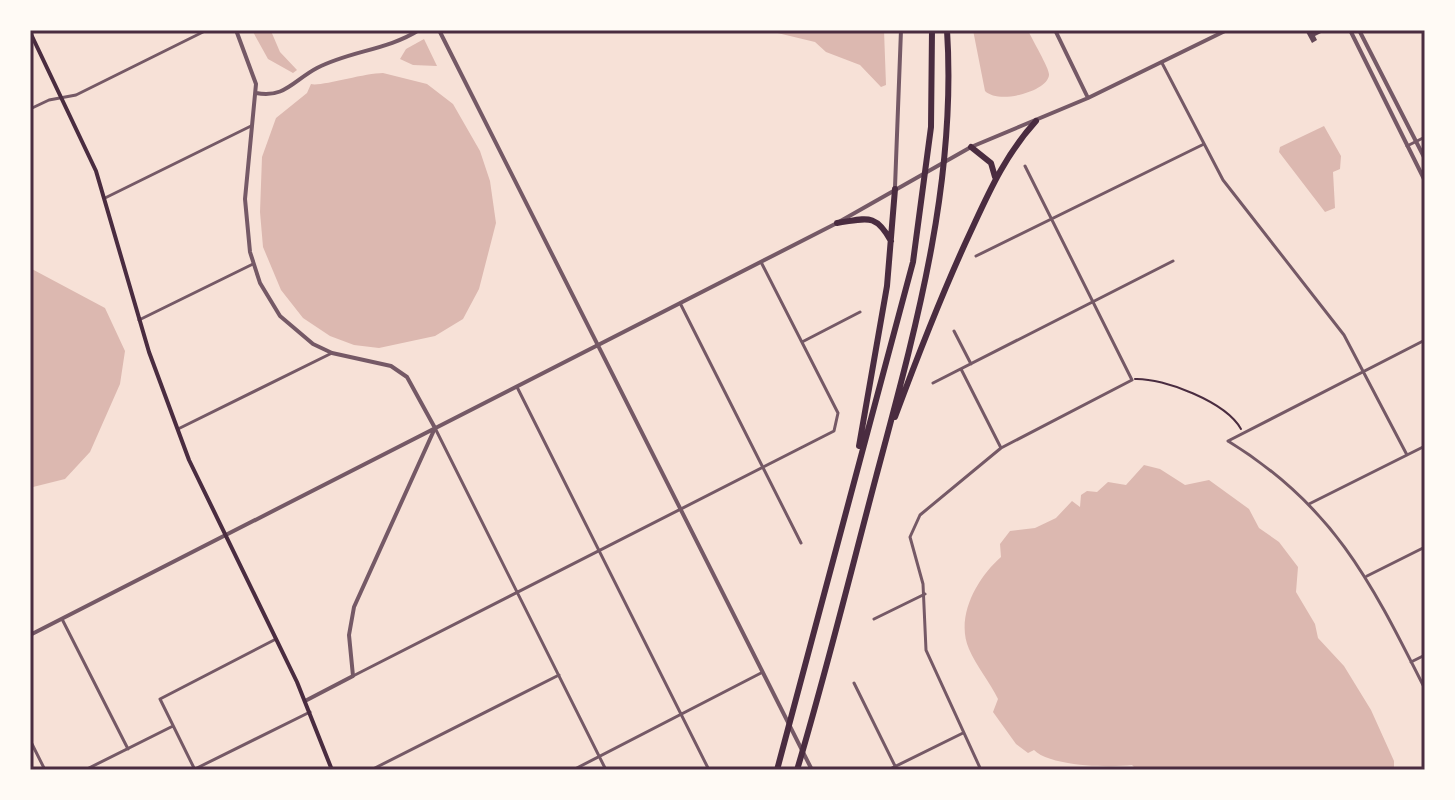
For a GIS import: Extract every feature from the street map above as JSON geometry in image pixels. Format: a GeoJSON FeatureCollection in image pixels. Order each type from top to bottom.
{"type":"FeatureCollection","features":[{"type":"Feature","properties":{"kind":"highway"},"geometry":{"type":"LineString","coordinates":[[777,769],[859,454],[913,262],[924,204],[931,127],[932,30]]}},
{"type":"Feature","properties":{"kind":"highway"},"geometry":{"type":"LineString","coordinates":[[797,770],[885,443],[942,193],[949,120],[947,30]]}},
{"type":"Feature","properties":{"kind":"highway"},"geometry":{"type":"LineString","coordinates":[[885,443],[932,319],[995,177],[1013,147],[1036,121]]}},
{"type":"Feature","properties":{"kind":"highway"},"geometry":{"type":"LineString","coordinates":[[971,147],[991,163],[995,177]]}},
{"type":"Feature","properties":{"kind":"highway"},"geometry":{"type":"LineString","coordinates":[[859,454],[859,435],[881,328],[895,189]]}},
{"type":"Feature","properties":{"kind":"highway"},"geometry":{"type":"LineString","coordinates":[[837,223],[873,220],[882,224],[891,241]]}},
{"type":"Feature","properties":{"kind":"main road"},"geometry":{"type":"LineString","coordinates":[[30,32],[105,198],[139,320],[177,430],[223,535],[305,701],[332,770]]}},
{"type":"Feature","properties":{"kind":"street"},"geometry":{"type":"LineString","coordinates":[[30,109],[76,95],[207,30]]}},
{"type":"Feature","properties":{"kind":"street"},"geometry":{"type":"LineString","coordinates":[[236,30],[255,73],[256,93],[245,199],[253,264],[280,316],[296,332],[332,353],[401,372],[413,386],[606,770]]}},
{"type":"Feature","properties":{"kind":"street"},"geometry":{"type":"LineString","coordinates":[[256,93],[274,96],[333,60],[381,47],[419,30]]}},
{"type":"Feature","properties":{"kind":"street"},"geometry":{"type":"LineString","coordinates":[[439,30],[812,770]]}},
{"type":"Feature","properties":{"kind":"street"},"geometry":{"type":"LineString","coordinates":[[895,189],[901,30]]}},
{"type":"Feature","properties":{"kind":"street"},"geometry":{"type":"LineString","coordinates":[[1055,30],[1088,98]]}},
{"type":"Feature","properties":{"kind":"street"},"geometry":{"type":"LineString","coordinates":[[30,635],[837,223],[971,147],[1088,98],[1227,30]]}},
{"type":"Feature","properties":{"kind":"street"},"geometry":{"type":"LineString","coordinates":[[1350,30],[1425,181]]}},
{"type":"Feature","properties":{"kind":"street"},"geometry":{"type":"LineString","coordinates":[[1359,30],[1425,159]]}},
{"type":"Feature","properties":{"kind":"street"},"geometry":{"type":"LineString","coordinates":[[1162,63],[1203,145],[1243,210],[1344,335],[1366,370],[1407,455]]}},
{"type":"Feature","properties":{"kind":"street"},"geometry":{"type":"LineString","coordinates":[[1372,75],[1380,71]]}},
{"type":"Feature","properties":{"kind":"street"},"geometry":{"type":"LineString","coordinates":[[105,198],[251,126]]}},
{"type":"Feature","properties":{"kind":"street"},"geometry":{"type":"LineString","coordinates":[[1407,146],[1425,137]]}},
{"type":"Feature","properties":{"kind":"street"},"geometry":{"type":"LineString","coordinates":[[976,256],[1203,145]]}},
{"type":"Feature","properties":{"kind":"street"},"geometry":{"type":"LineString","coordinates":[[981,770],[926,650],[925,594],[911,546],[912,528],[920,515],[1001,448],[1132,380],[1025,166]]}},
{"type":"Feature","properties":{"kind":"street"},"geometry":{"type":"LineString","coordinates":[[933,383],[1173,261]]}},
{"type":"Feature","properties":{"kind":"street"},"geometry":{"type":"LineString","coordinates":[[305,701],[827,436],[839,420],[761,262]]}},
{"type":"Feature","properties":{"kind":"street"},"geometry":{"type":"LineString","coordinates":[[139,320],[253,264]]}},
{"type":"Feature","properties":{"kind":"street"},"geometry":{"type":"LineString","coordinates":[[680,303],[801,543]]}},
{"type":"Feature","properties":{"kind":"street"},"geometry":{"type":"LineString","coordinates":[[802,342],[860,312]]}},
{"type":"Feature","properties":{"kind":"street"},"geometry":{"type":"LineString","coordinates":[[954,331],[971,364]]}},
{"type":"Feature","properties":{"kind":"street"},"geometry":{"type":"LineString","coordinates":[[1425,340],[1228,441],[1282,476],[1309,504],[1367,576],[1425,689]]}},
{"type":"Feature","properties":{"kind":"street"},"geometry":{"type":"LineString","coordinates":[[177,430],[332,353]]}},
{"type":"Feature","properties":{"kind":"street"},"geometry":{"type":"LineString","coordinates":[[961,369],[1001,448]]}},
{"type":"Feature","properties":{"kind":"street"},"geometry":{"type":"LineString","coordinates":[[516,386],[709,770]]}},
{"type":"Feature","properties":{"kind":"street"},"geometry":{"type":"LineString","coordinates":[[353,676],[349,635],[354,607],[435,428]]}},
{"type":"Feature","properties":{"kind":"street"},"geometry":{"type":"LineString","coordinates":[[1309,504],[1425,446]]}},
{"type":"Feature","properties":{"kind":"street"},"geometry":{"type":"LineString","coordinates":[[1367,576],[1425,547]]}},
{"type":"Feature","properties":{"kind":"street"},"geometry":{"type":"LineString","coordinates":[[874,619],[925,594]]}},
{"type":"Feature","properties":{"kind":"street"},"geometry":{"type":"LineString","coordinates":[[62,619],[128,749]]}},
{"type":"Feature","properties":{"kind":"street"},"geometry":{"type":"LineString","coordinates":[[276,639],[160,699],[195,770],[310,712]]}},
{"type":"Feature","properties":{"kind":"street"},"geometry":{"type":"LineString","coordinates":[[1411,662],[1425,655]]}},
{"type":"Feature","properties":{"kind":"street"},"geometry":{"type":"LineString","coordinates":[[573,770],[763,672]]}},
{"type":"Feature","properties":{"kind":"street"},"geometry":{"type":"LineString","coordinates":[[371,770],[559,675]]}},
{"type":"Feature","properties":{"kind":"street"},"geometry":{"type":"LineString","coordinates":[[854,683],[896,768]]}},
{"type":"Feature","properties":{"kind":"street"},"geometry":{"type":"LineString","coordinates":[[85,770],[173,726]]}},
{"type":"Feature","properties":{"kind":"street"},"geometry":{"type":"LineString","coordinates":[[888,770],[963,733]]}},
{"type":"Feature","properties":{"kind":"street"},"geometry":{"type":"LineString","coordinates":[[30,740],[45,770]]}},
{"type":"Feature","properties":{"kind":"path"},"geometry":{"type":"LineString","coordinates":[[1132,380],[1154,380],[1178,387],[1229,415],[1243,434]]}},
{"type":"Feature","properties":{"kind":"shaded area"},"geometry":{"type":"Polygon","coordinates":[[[252,30],[271,31],[280,52],[297,70],[293,73],[268,59],[252,30]]]}},
{"type":"Feature","properties":{"kind":"shaded area"},"geometry":{"type":"Polygon","coordinates":[[[765,30],[884,30],[886,85],[881,87],[860,65],[826,52],[815,42],[765,30]]]}},
{"type":"Feature","properties":{"kind":"shaded area"},"geometry":{"type":"Polygon","coordinates":[[[973,30],[1028,30],[1049,72],[1047,81],[1032,91],[1011,96],[1001,97],[985,91],[973,30]]]}},
{"type":"Feature","properties":{"kind":"shaded area"},"geometry":{"type":"Polygon","coordinates":[[[424,39],[437,66],[413,65],[400,59],[406,49],[424,39]]]}},
{"type":"Feature","properties":{"kind":"shaded area"},"geometry":{"type":"Polygon","coordinates":[[[383,73],[427,84],[453,104],[480,151],[490,181],[496,223],[479,289],[463,319],[435,336],[379,348],[354,345],[330,336],[303,318],[281,290],[263,247],[260,212],[262,157],[276,118],[307,93],[311,84],[383,73]]]}},
{"type":"Feature","properties":{"kind":"shaded area"},"geometry":{"type":"Polygon","coordinates":[[[1324,126],[1341,156],[1340,169],[1333,172],[1335,208],[1325,212],[1279,152],[1280,147],[1324,126]]]}},
{"type":"Feature","properties":{"kind":"shaded area"},"geometry":{"type":"Polygon","coordinates":[[[30,268],[105,308],[125,351],[120,384],[90,452],[65,479],[33,487],[30,268]]]}},
{"type":"Feature","properties":{"kind":"shaded area"},"geometry":{"type":"Polygon","coordinates":[[[1144,465],[1160,469],[1185,485],[1209,480],[1249,509],[1259,528],[1279,542],[1298,567],[1296,592],[1315,624],[1318,638],[1344,666],[1371,710],[1394,761],[1394,770],[1137,770],[1132,765],[1065,763],[1034,750],[1028,753],[1016,744],[993,712],[998,699],[975,662],[965,637],[971,599],[984,576],[1001,557],[1000,544],[1010,531],[1035,528],[1056,518],[1072,501],[1080,507],[1081,495],[1087,491],[1097,492],[1108,482],[1126,485],[1144,465]]]}},
{"type":"Feature","properties":{"kind":"building"},"geometry":{"type":"Polygon","coordinates":[[[1305,30],[1327,30],[1315,36],[1317,40],[1312,43],[1305,30]]]}}]}
